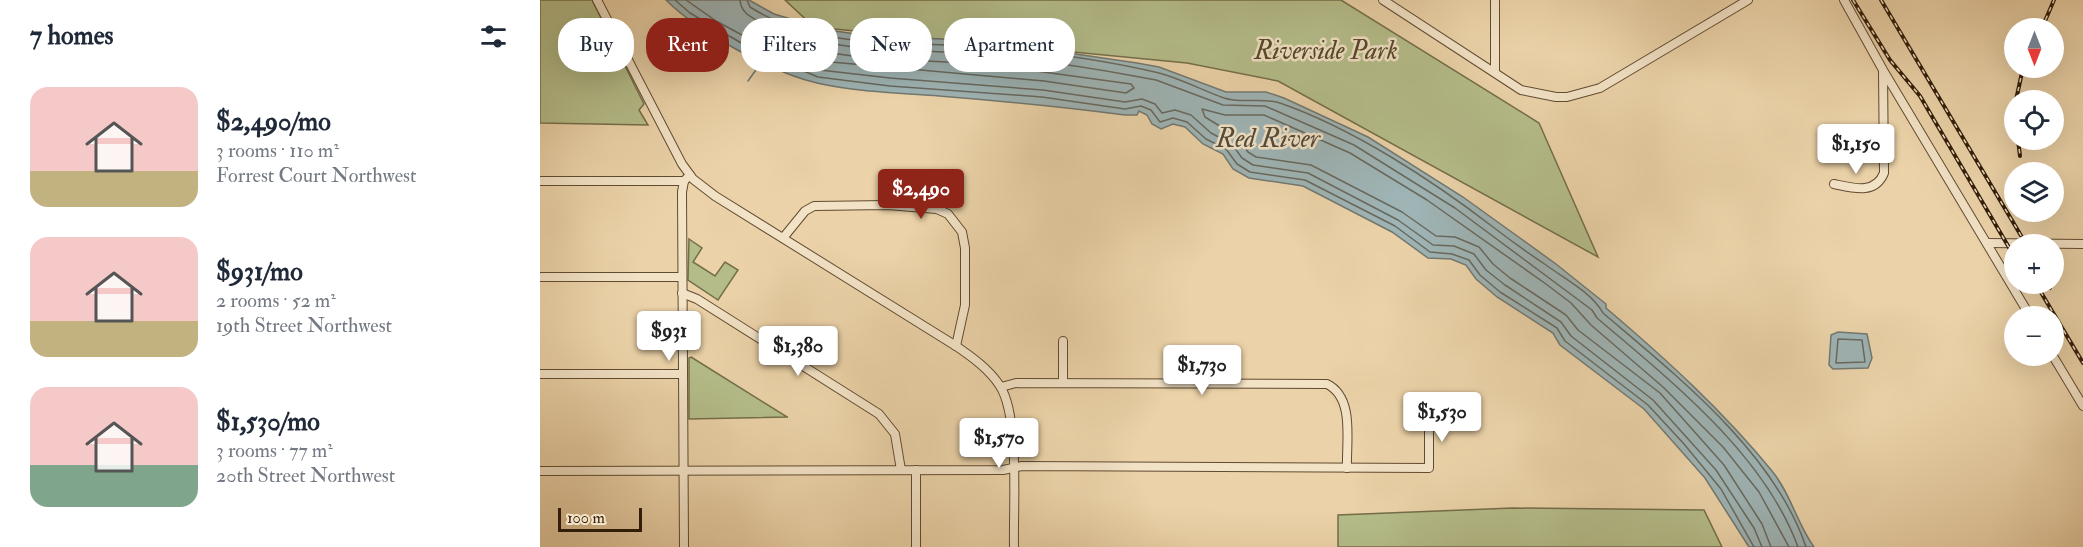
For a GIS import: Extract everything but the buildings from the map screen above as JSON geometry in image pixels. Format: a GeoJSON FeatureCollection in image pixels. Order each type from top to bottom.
{"type":"FeatureCollection","features":[{"type":"Feature","properties":{"kind":"street"},"geometry":{"type":"LineString","coordinates":[[597,0],[687,178],[682,277],[684,547]]}},
{"type":"Feature","properties":{"kind":"street"},"geometry":{"type":"LineString","coordinates":[[1383,0],[1521,90],[1540,95],[1568,97],[1600,88],[1748,0]]}},
{"type":"Feature","properties":{"kind":"street"},"geometry":{"type":"LineString","coordinates":[[1495,0],[1495,72]]}},
{"type":"Feature","properties":{"kind":"street"},"geometry":{"type":"LineString","coordinates":[[1844,0],[1883,70],[2024,306]]}},
{"type":"Feature","properties":{"kind":"street"},"geometry":{"type":"LineString","coordinates":[[1834,184],[1868,188],[1876,185],[1884,174],[1883,70]]}},
{"type":"Feature","properties":{"kind":"street"},"geometry":{"type":"LineString","coordinates":[[540,181],[687,178],[980,363],[1001,387],[1012,423],[1014,547]]}},
{"type":"Feature","properties":{"kind":"street"},"geometry":{"type":"LineString","coordinates":[[783,238],[805,211],[814,206],[888,205],[943,211],[959,226],[965,249],[965,305],[956,346]]}},
{"type":"Feature","properties":{"kind":"street"},"geometry":{"type":"LineString","coordinates":[[1987,243],[2083,244]]}},
{"type":"Feature","properties":{"kind":"street"},"geometry":{"type":"LineString","coordinates":[[540,277],[682,277]]}},
{"type":"Feature","properties":{"kind":"street"},"geometry":{"type":"LineString","coordinates":[[682,293],[697,299],[879,414],[895,434],[901,470]]}},
{"type":"Feature","properties":{"kind":"street"},"geometry":{"type":"LineString","coordinates":[[1063,341],[1064,383]]}},
{"type":"Feature","properties":{"kind":"street"},"geometry":{"type":"LineString","coordinates":[[2059,366],[2083,406]]}},
{"type":"Feature","properties":{"kind":"street"},"geometry":{"type":"LineString","coordinates":[[540,374],[683,374]]}},
{"type":"Feature","properties":{"kind":"street"},"geometry":{"type":"LineString","coordinates":[[1001,387],[1016,383],[1327,384],[1336,391],[1344,404],[1347,468]]}},
{"type":"Feature","properties":{"kind":"street"},"geometry":{"type":"LineString","coordinates":[[540,471],[1429,468],[1429,418]]}},
{"type":"Feature","properties":{"kind":"street"},"geometry":{"type":"LineString","coordinates":[[916,470],[916,547]]}},
{"type":"Feature","properties":{"kind":"green space"},"geometry":{"type":"Polygon","coordinates":[[[540,0],[592,0],[601,18],[558,18],[558,72],[628,72],[644,104],[639,110],[648,125],[540,123],[540,0]]]}},
{"type":"Feature","properties":{"kind":"green space","name":"Riverside Park"},"geometry":{"type":"Polygon","coordinates":[[[785,0],[1341,0],[1539,123],[1598,257],[1278,81],[1187,63],[1075,52],[1075,18],[944,18],[944,40],[932,38],[932,18],[850,18],[850,30],[838,29],[838,18],[804,18],[785,0]]]}},
{"type":"Feature","properties":{"kind":"green space"},"geometry":{"type":"Polygon","coordinates":[[[689,239],[702,248],[693,262],[715,276],[725,262],[738,270],[718,300],[688,280],[689,239]]]}},
{"type":"Feature","properties":{"kind":"green space"},"geometry":{"type":"Polygon","coordinates":[[[691,357],[788,417],[689,419],[689,358],[691,357]]]}},
{"type":"Feature","properties":{"kind":"green space"},"geometry":{"type":"Polygon","coordinates":[[[1513,508],[1704,510],[1722,547],[1338,547],[1338,515],[1513,508]]]}},
{"type":"Feature","properties":{"kind":"water","name":"Red River"},"geometry":{"type":"Polygon","coordinates":[[[666,0],[749,0],[774,14],[788,18],[741,18],[741,52],[729,45],[729,18],[688,18],[666,0]]]}},
{"type":"Feature","properties":{"kind":"water","name":"Red River"},"geometry":{"type":"Polygon","coordinates":[[[838,31],[850,33],[850,72],[932,72],[932,39],[944,39],[944,72],[1075,72],[1075,54],[1159,67],[1226,92],[1266,92],[1284,98],[1368,137],[1463,197],[1556,264],[1606,304],[1606,308],[1693,386],[1734,427],[1772,471],[1814,547],[1749,547],[1705,478],[1644,409],[1560,345],[1553,333],[1497,297],[1476,279],[1466,265],[1451,259],[1428,258],[1392,232],[1303,186],[1249,178],[1233,169],[1223,154],[1203,144],[1185,127],[1173,124],[1161,129],[1152,124],[1147,115],[1139,111],[1137,115],[1125,115],[1009,102],[862,90],[799,78],[784,72],[838,72],[838,31]]]}},
{"type":"Feature","properties":{"kind":"water"},"geometry":{"type":"Polygon","coordinates":[[[1838,332],[1867,334],[1872,358],[1868,368],[1833,369],[1829,365],[1831,335],[1838,332]]]}},
{"type":"Feature","properties":{"kind":"waterway"},"geometry":{"type":"LineString","coordinates":[[748,81],[754,72]]}},
{"type":"Feature","properties":{"kind":"railway"},"geometry":{"type":"LineString","coordinates":[[1853,0],[1890,60],[1920,96],[2004,239]]}},
{"type":"Feature","properties":{"kind":"railway"},"geometry":{"type":"LineString","coordinates":[[1881,0],[2020,234]]}},
{"type":"Feature","properties":{"kind":"railway"},"geometry":{"type":"LineString","coordinates":[[2046,18],[2054,0]]}},
{"type":"Feature","properties":{"kind":"railway"},"geometry":{"type":"LineString","coordinates":[[2018,90],[2021,78]]}},
{"type":"Feature","properties":{"kind":"railway"},"geometry":{"type":"LineString","coordinates":[[2019,150],[2020,156]]}},
{"type":"Feature","properties":{"kind":"railway"},"geometry":{"type":"LineString","coordinates":[[2042,294],[2083,363]]}}]}
